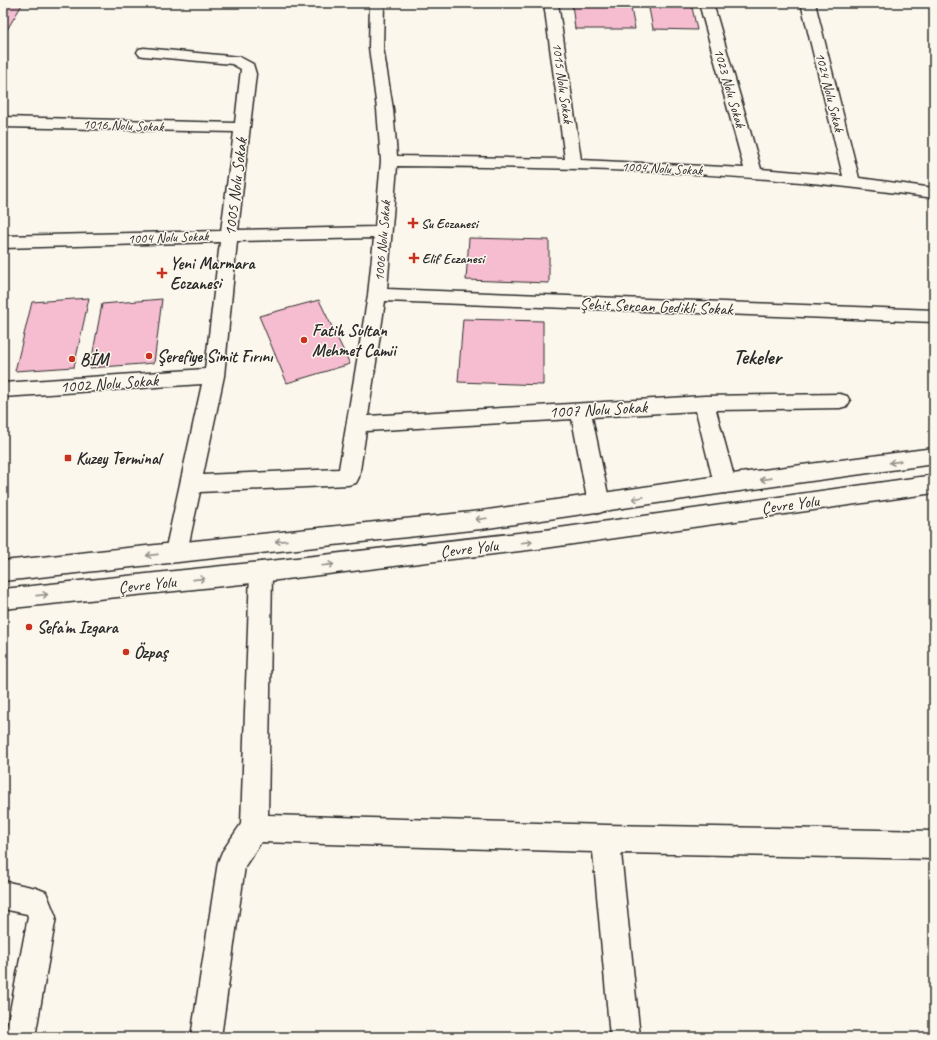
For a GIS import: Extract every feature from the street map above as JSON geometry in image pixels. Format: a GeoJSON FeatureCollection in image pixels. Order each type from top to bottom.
{"type":"FeatureCollection","features":[{"type":"Feature","properties":{"kind":"street","name":"1006 Nolu Sokak"},"geometry":{"type":"LineString","coordinates":[[192,484],[348,477],[378,295],[389,161],[385,109],[376,47],[377,3]]}},
{"type":"Feature","properties":{"kind":"street","name":"1015 Nolu Sokak"},"geometry":{"type":"LineString","coordinates":[[551,3],[574,163]]}},
{"type":"Feature","properties":{"kind":"street","name":"1023 Nolu Sokak"},"geometry":{"type":"LineString","coordinates":[[706,3],[754,173]]}},
{"type":"Feature","properties":{"kind":"street","name":"1024 Nolu Sokak"},"geometry":{"type":"LineString","coordinates":[[808,3],[852,182]]}},
{"type":"Feature","properties":{"kind":"street","name":"1005 Nolu Sokak"},"geometry":{"type":"LineString","coordinates":[[144,52],[235,60],[248,67],[249,74],[229,236],[214,376],[192,484],[176,552]]}},
{"type":"Feature","properties":{"kind":"street","name":"1016 Nolu Sokak"},"geometry":{"type":"LineString","coordinates":[[3,122],[243,128]]}},
{"type":"Feature","properties":{"kind":"street","name":"1004 Nolu Sokak"},"geometry":{"type":"LineString","coordinates":[[389,161],[574,163],[754,173],[852,182],[934,193]]}},
{"type":"Feature","properties":{"kind":"street","name":"1004 Nolu Sokak"},"geometry":{"type":"LineString","coordinates":[[3,242],[382,232]]}},
{"type":"Feature","properties":{"kind":"street","name":"Şehit Sercan Gedikli Sokak"},"geometry":{"type":"LineString","coordinates":[[378,295],[934,316]]}},
{"type":"Feature","properties":{"kind":"street","name":"1002 Nolu Sokak"},"geometry":{"type":"LineString","coordinates":[[3,390],[214,376]]}},
{"type":"Feature","properties":{"kind":"street","name":"1007 Nolu Sokak"},"geometry":{"type":"LineString","coordinates":[[357,424],[704,403],[840,402]]}},
{"type":"Feature","properties":{"kind":"street"},"geometry":{"type":"LineString","coordinates":[[704,403],[725,484]]}},
{"type":"Feature","properties":{"kind":"street"},"geometry":{"type":"LineString","coordinates":[[580,410],[599,504]]}},
{"type":"Feature","properties":{"kind":"street","name":"Çevre Yolu"},"geometry":{"type":"LineString","coordinates":[[3,571],[473,520],[599,504],[725,484],[934,456]]}},
{"type":"Feature","properties":{"kind":"street","name":"Çevre Yolu"},"geometry":{"type":"LineString","coordinates":[[3,599],[261,572],[546,539],[934,484]]}},
{"type":"Feature","properties":{"kind":"street"},"geometry":{"type":"LineString","coordinates":[[206,1037],[232,862],[254,828],[261,572]]}},
{"type":"Feature","properties":{"kind":"street"},"geometry":{"type":"LineString","coordinates":[[254,828],[606,839],[934,845]]}},
{"type":"Feature","properties":{"kind":"street"},"geometry":{"type":"LineString","coordinates":[[606,839],[625,1037]]}},
{"type":"Feature","properties":{"kind":"street"},"geometry":{"type":"LineString","coordinates":[[3,895],[36,902],[42,917],[20,1037]]}},
{"type":"Feature","properties":{"kind":"building"},"geometry":{"type":"Polygon","coordinates":[[[3,3],[23,3],[5,33],[3,33],[3,3]]]}},
{"type":"Feature","properties":{"kind":"building"},"geometry":{"type":"Polygon","coordinates":[[[572,3],[630,3],[635,29],[575,29],[572,3]]]}},
{"type":"Feature","properties":{"kind":"building"},"geometry":{"type":"Polygon","coordinates":[[[648,3],[691,3],[697,30],[653,29],[648,3]]]}},
{"type":"Feature","properties":{"kind":"building"},"geometry":{"type":"Polygon","coordinates":[[[469,238],[549,240],[549,283],[466,280],[469,238]]]}},
{"type":"Feature","properties":{"kind":"building"},"geometry":{"type":"Polygon","coordinates":[[[89,298],[74,367],[15,371],[32,302],[89,298]]]}},
{"type":"Feature","properties":{"kind":"building"},"geometry":{"type":"Polygon","coordinates":[[[162,299],[154,363],[90,368],[102,304],[162,299]]]}},
{"type":"Feature","properties":{"kind":"building","name":"Fatih Sultan Mehmet Camii"},"geometry":{"type":"Polygon","coordinates":[[[319,300],[350,364],[287,383],[259,316],[319,300]]]}},
{"type":"Feature","properties":{"kind":"building"},"geometry":{"type":"Polygon","coordinates":[[[463,319],[543,321],[543,385],[458,382],[463,319]]]}},
{"type":"Feature","properties":{"kind":"place","name":"Su Eczanesi"},"geometry":{"type":"Point","coordinates":[413,223]}},
{"type":"Feature","properties":{"kind":"place","name":"Elif Eczanesi"},"geometry":{"type":"Point","coordinates":[414,258]}},
{"type":"Feature","properties":{"kind":"place","name":"Yeni Marmara Eczanesi"},"geometry":{"type":"Point","coordinates":[162,273]}},
{"type":"Feature","properties":{"kind":"place","name":"Fatih Sultan Mehmet Camii"},"geometry":{"type":"Point","coordinates":[304,340]}},
{"type":"Feature","properties":{"kind":"place","name":"Şerefiye Simit Fırını"},"geometry":{"type":"Point","coordinates":[149,356]}},
{"type":"Feature","properties":{"kind":"place","name":"BİM"},"geometry":{"type":"Point","coordinates":[72,359]}},
{"type":"Feature","properties":{"kind":"place","name":"Kuzey Terminal"},"geometry":{"type":"Point","coordinates":[68,458]}},
{"type":"Feature","properties":{"kind":"place","name":"Sefa'm Izgara"},"geometry":{"type":"Point","coordinates":[29,627]}},
{"type":"Feature","properties":{"kind":"place","name":"Özpaş"},"geometry":{"type":"Point","coordinates":[126,652]}},
{"type":"Feature","properties":{"kind":"district","name":"Tekeler"},"geometry":{"type":"Point","coordinates":[757,357]}}]}
